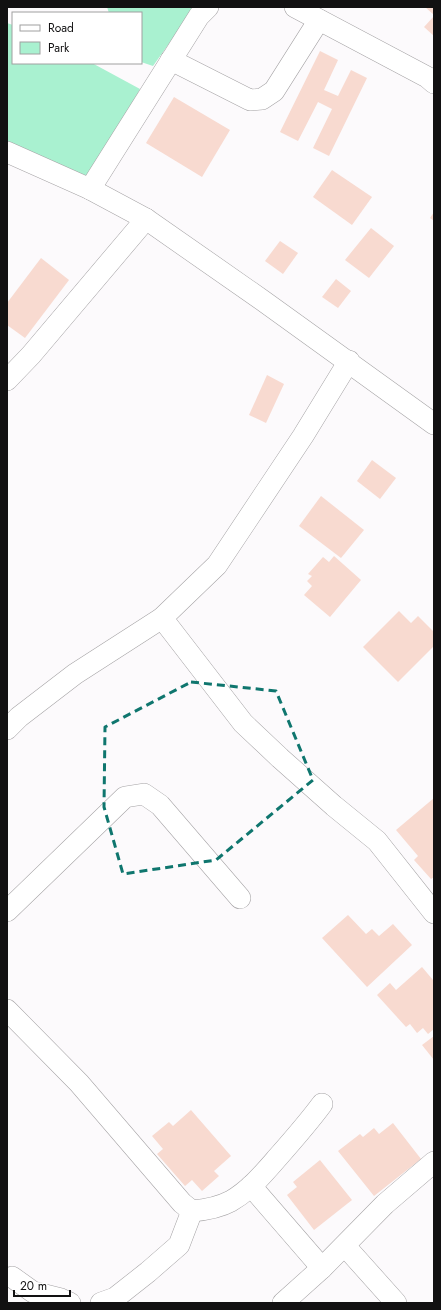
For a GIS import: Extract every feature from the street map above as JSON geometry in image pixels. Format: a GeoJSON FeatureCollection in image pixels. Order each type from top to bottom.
{"type":"FeatureCollection","features":[{"type":"Feature","properties":{"kind":"street"},"geometry":{"type":"LineString","coordinates":[[90,189],[199,16],[208,7]]}},
{"type":"Feature","properties":{"kind":"street"},"geometry":{"type":"LineString","coordinates":[[296,7],[427,77],[434,83]]}},
{"type":"Feature","properties":{"kind":"street"},"geometry":{"type":"LineString","coordinates":[[171,60],[250,100],[262,100],[274,91],[319,20]]}},
{"type":"Feature","properties":{"kind":"street"},"geometry":{"type":"LineString","coordinates":[[7,152],[90,189],[146,219],[349,362],[434,424]]}},
{"type":"Feature","properties":{"kind":"street"},"geometry":{"type":"LineString","coordinates":[[7,380],[31,355],[146,219]]}},
{"type":"Feature","properties":{"kind":"street"},"geometry":{"type":"LineString","coordinates":[[7,729],[19,717],[75,674],[162,618],[217,564],[303,436],[349,362]]}},
{"type":"Feature","properties":{"kind":"street"},"geometry":{"type":"LineString","coordinates":[[162,618],[244,723],[328,801],[377,840],[434,913]]}},
{"type":"Feature","properties":{"kind":"street"},"geometry":{"type":"LineString","coordinates":[[7,911],[125,797],[144,794],[160,805],[240,898]]}},
{"type":"Feature","properties":{"kind":"street"},"geometry":{"type":"LineString","coordinates":[[7,1010],[79,1083],[182,1203],[192,1211],[206,1209],[230,1202],[260,1179],[293,1141],[322,1104]]}},
{"type":"Feature","properties":{"kind":"street"},"geometry":{"type":"LineString","coordinates":[[283,1303],[345,1246],[385,1204],[434,1162]]}},
{"type":"Feature","properties":{"kind":"street"},"geometry":{"type":"LineString","coordinates":[[251,1186],[322,1268]]}},
{"type":"Feature","properties":{"kind":"street"},"geometry":{"type":"LineString","coordinates":[[101,1303],[115,1298],[179,1245],[192,1211]]}},
{"type":"Feature","properties":{"kind":"street"},"geometry":{"type":"LineString","coordinates":[[345,1246],[396,1303]]}},
{"type":"Feature","properties":{"kind":"street"},"geometry":{"type":"LineString","coordinates":[[12,1277],[33,1292],[61,1299],[70,1303]]}},
{"type":"Feature","properties":{"kind":"highlighted area"},"geometry":{"type":"Polygon","coordinates":[[[191,682],[276,691],[313,780],[216,860],[123,874],[104,807],[105,727],[191,682]]]}},
{"type":"Feature","properties":{"kind":"green space"},"geometry":{"type":"Polygon","coordinates":[[[107,7],[195,7],[153,66],[142,62],[142,12],[109,12],[107,7]]]}},
{"type":"Feature","properties":{"kind":"green space"},"geometry":{"type":"Polygon","coordinates":[[[7,23],[12,25],[12,64],[94,64],[140,89],[91,180],[7,142],[7,23]]]}},
{"type":"Feature","properties":{"kind":"building"},"geometry":{"type":"Polygon","coordinates":[[[425,7],[434,7],[434,15],[425,7]]]}},
{"type":"Feature","properties":{"kind":"building"},"geometry":{"type":"Polygon","coordinates":[[[434,16],[434,36],[424,27],[434,16]]]}},
{"type":"Feature","properties":{"kind":"building"},"geometry":{"type":"Polygon","coordinates":[[[320,51],[338,60],[324,90],[338,96],[351,70],[367,78],[329,156],[313,148],[332,109],[318,102],[298,141],[280,132],[320,51]]]}},
{"type":"Feature","properties":{"kind":"building"},"geometry":{"type":"Polygon","coordinates":[[[174,97],[230,130],[202,177],[146,143],[174,97]]]}},
{"type":"Feature","properties":{"kind":"building"},"geometry":{"type":"Polygon","coordinates":[[[332,170],[372,197],[352,225],[313,197],[332,170]]]}},
{"type":"Feature","properties":{"kind":"building"},"geometry":{"type":"Polygon","coordinates":[[[434,212],[434,221],[430,218],[434,212]]]}},
{"type":"Feature","properties":{"kind":"building"},"geometry":{"type":"Polygon","coordinates":[[[371,228],[394,246],[369,278],[345,260],[371,228]]]}},
{"type":"Feature","properties":{"kind":"building"},"geometry":{"type":"Polygon","coordinates":[[[280,241],[298,253],[283,274],[265,261],[280,241]]]}},
{"type":"Feature","properties":{"kind":"building"},"geometry":{"type":"Polygon","coordinates":[[[41,258],[69,280],[25,338],[7,325],[7,303],[41,258]]]}},
{"type":"Feature","properties":{"kind":"building"},"geometry":{"type":"Polygon","coordinates":[[[336,279],[351,291],[338,308],[322,297],[336,279]]]}},
{"type":"Feature","properties":{"kind":"building"},"geometry":{"type":"Polygon","coordinates":[[[267,375],[284,384],[266,423],[249,415],[267,375]]]}},
{"type":"Feature","properties":{"kind":"building"},"geometry":{"type":"Polygon","coordinates":[[[372,460],[396,478],[380,499],[357,481],[372,460]]]}},
{"type":"Feature","properties":{"kind":"building"},"geometry":{"type":"Polygon","coordinates":[[[321,496],[364,530],[341,558],[299,526],[321,496]]]}},
{"type":"Feature","properties":{"kind":"building"},"geometry":{"type":"Polygon","coordinates":[[[334,556],[361,580],[330,617],[304,595],[312,586],[307,581],[312,576],[308,574],[323,557],[329,562],[334,556]]]}},
{"type":"Feature","properties":{"kind":"building"},"geometry":{"type":"Polygon","coordinates":[[[399,611],[411,623],[418,616],[434,632],[434,646],[398,682],[363,647],[399,611]]]}},
{"type":"Feature","properties":{"kind":"building"},"geometry":{"type":"Polygon","coordinates":[[[434,798],[434,877],[431,879],[414,860],[418,856],[396,830],[434,798]]]}},
{"type":"Feature","properties":{"kind":"building"},"geometry":{"type":"Polygon","coordinates":[[[348,915],[366,934],[372,929],[379,936],[393,924],[412,945],[367,987],[322,938],[348,915]]]}},
{"type":"Feature","properties":{"kind":"building"},"geometry":{"type":"Polygon","coordinates":[[[422,967],[433,980],[434,979],[434,1029],[428,1034],[423,1028],[417,1033],[410,1024],[406,1027],[377,995],[390,983],[396,990],[422,967]]]}},
{"type":"Feature","properties":{"kind":"building"},"geometry":{"type":"Polygon","coordinates":[[[434,1036],[434,1060],[422,1045],[434,1036]]]}},
{"type":"Feature","properties":{"kind":"building"},"geometry":{"type":"Polygon","coordinates":[[[191,1110],[231,1156],[214,1171],[219,1176],[202,1191],[192,1180],[185,1186],[157,1154],[163,1149],[152,1136],[169,1122],[173,1126],[191,1110]]]}},
{"type":"Feature","properties":{"kind":"building"},"geometry":{"type":"Polygon","coordinates":[[[393,1123],[421,1159],[374,1196],[338,1151],[360,1134],[363,1137],[374,1128],[379,1134],[393,1123]]]}},
{"type":"Feature","properties":{"kind":"building"},"geometry":{"type":"Polygon","coordinates":[[[320,1160],[352,1200],[314,1230],[287,1195],[297,1187],[293,1182],[320,1160]]]}}]}
